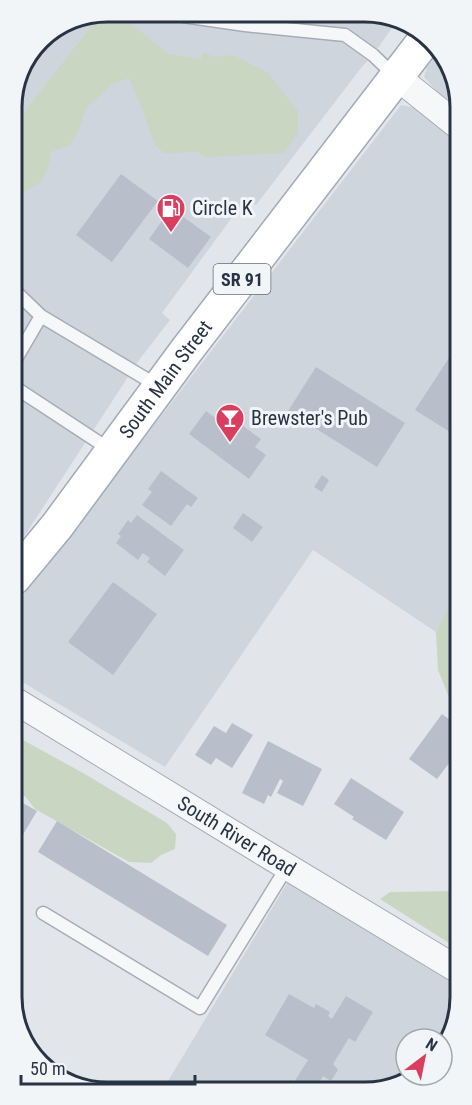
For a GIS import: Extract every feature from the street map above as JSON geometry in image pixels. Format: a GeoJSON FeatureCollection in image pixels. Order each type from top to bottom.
{"type":"FeatureCollection","features":[{"type":"Feature","properties":{"kind":"main road","name":"South Main Street"},"geometry":{"type":"LineString","coordinates":[[22,568],[57,526],[186,351],[421,45]]}},
{"type":"Feature","properties":{"kind":"street"},"geometry":{"type":"LineString","coordinates":[[397,77],[450,119]]}},
{"type":"Feature","properties":{"kind":"street","name":"South River Road"},"geometry":{"type":"LineString","coordinates":[[22,705],[449,964]]}},
{"type":"Feature","properties":{"kind":"lane"},"geometry":{"type":"LineString","coordinates":[[224,22],[345,35],[373,55],[397,77]]}},
{"type":"Feature","properties":{"kind":"lane"},"geometry":{"type":"LineString","coordinates":[[23,298],[41,316],[160,388]]}},
{"type":"Feature","properties":{"kind":"lane"},"geometry":{"type":"LineString","coordinates":[[23,347],[41,316]]}},
{"type":"Feature","properties":{"kind":"lane"},"geometry":{"type":"LineString","coordinates":[[23,392],[112,451]]}},
{"type":"Feature","properties":{"kind":"lane"},"geometry":{"type":"LineString","coordinates":[[43,913],[200,1008],[287,867]]}},
{"type":"Feature","properties":{"kind":"shaded area"},"geometry":{"type":"Polygon","coordinates":[[[108,22],[364,22],[393,27],[256,205],[244,201],[162,313],[170,320],[139,360],[23,539],[23,102],[29,75],[37,60],[60,37],[91,24],[108,22]]]}},
{"type":"Feature","properties":{"kind":"shaded area"},"geometry":{"type":"Polygon","coordinates":[[[433,58],[447,86],[450,105],[424,77],[427,67],[433,58]]]}},
{"type":"Feature","properties":{"kind":"shaded area"},"geometry":{"type":"Polygon","coordinates":[[[401,105],[425,110],[450,129],[449,607],[436,632],[313,550],[165,767],[22,681],[22,596],[401,105]]]}},
{"type":"Feature","properties":{"kind":"shaded area"},"geometry":{"type":"Polygon","coordinates":[[[289,880],[449,980],[449,1003],[444,1027],[394,1027],[394,1077],[364,1082],[167,1082],[289,880]]]}},
{"type":"Feature","properties":{"kind":"green space"},"geometry":{"type":"Polygon","coordinates":[[[129,22],[169,54],[201,59],[203,52],[214,57],[234,55],[268,73],[298,111],[298,133],[284,153],[207,157],[197,152],[164,153],[154,144],[129,78],[114,83],[86,108],[80,127],[70,145],[51,152],[44,177],[23,192],[23,114],[93,24],[129,22]]]}},
{"type":"Feature","properties":{"kind":"green space"},"geometry":{"type":"Polygon","coordinates":[[[449,606],[449,698],[438,670],[436,632],[449,606]]]}},
{"type":"Feature","properties":{"kind":"green space"},"geometry":{"type":"Polygon","coordinates":[[[22,740],[167,823],[176,834],[175,849],[161,855],[151,863],[129,862],[35,809],[25,796],[22,798],[22,740]]]}},
{"type":"Feature","properties":{"kind":"green space"},"geometry":{"type":"Polygon","coordinates":[[[449,891],[449,943],[380,899],[390,892],[449,891]]]}},
{"type":"Feature","properties":{"kind":"building"},"geometry":{"type":"Polygon","coordinates":[[[121,174],[158,201],[112,262],[76,235],[121,174]]]}},
{"type":"Feature","properties":{"kind":"building"},"geometry":{"type":"Polygon","coordinates":[[[171,208],[211,237],[188,268],[149,239],[171,208]]]}},
{"type":"Feature","properties":{"kind":"building"},"geometry":{"type":"Polygon","coordinates":[[[450,357],[450,432],[415,410],[450,357]]]}},
{"type":"Feature","properties":{"kind":"building"},"geometry":{"type":"Polygon","coordinates":[[[316,367],[405,423],[377,467],[288,411],[316,367]]]}},
{"type":"Feature","properties":{"kind":"building","name":"Brewster's Pub"},"geometry":{"type":"Polygon","coordinates":[[[206,411],[237,434],[243,426],[261,439],[255,447],[266,455],[249,479],[189,434],[206,411]]]}},
{"type":"Feature","properties":{"kind":"building"},"geometry":{"type":"Polygon","coordinates":[[[161,471],[198,498],[191,507],[187,504],[171,526],[142,505],[152,492],[148,489],[161,471]]]}},
{"type":"Feature","properties":{"kind":"building"},"geometry":{"type":"Polygon","coordinates":[[[322,475],[329,480],[322,492],[314,487],[322,475]]]}},
{"type":"Feature","properties":{"kind":"building"},"geometry":{"type":"Polygon","coordinates":[[[243,513],[263,527],[252,542],[233,528],[243,513]]]}},
{"type":"Feature","properties":{"kind":"building"},"geometry":{"type":"Polygon","coordinates":[[[137,515],[184,550],[165,576],[147,562],[150,558],[143,553],[138,560],[116,543],[121,536],[118,534],[128,520],[131,523],[137,515]]]}},
{"type":"Feature","properties":{"kind":"building"},"geometry":{"type":"Polygon","coordinates":[[[113,582],[157,614],[113,675],[68,642],[113,582]]]}},
{"type":"Feature","properties":{"kind":"building"},"geometry":{"type":"Polygon","coordinates":[[[442,714],[449,720],[449,763],[437,779],[409,759],[442,714]]]}},
{"type":"Feature","properties":{"kind":"building"},"geometry":{"type":"Polygon","coordinates":[[[232,723],[253,735],[232,768],[216,758],[211,765],[195,755],[214,726],[226,733],[232,723]]]}},
{"type":"Feature","properties":{"kind":"building"},"geometry":{"type":"Polygon","coordinates":[[[268,741],[322,769],[303,806],[277,793],[283,781],[280,779],[271,797],[268,795],[264,804],[242,793],[268,741]]]}},
{"type":"Feature","properties":{"kind":"building"},"geometry":{"type":"Polygon","coordinates":[[[351,778],[404,812],[386,840],[352,819],[354,817],[334,804],[351,778]]]}},
{"type":"Feature","properties":{"kind":"building"},"geometry":{"type":"Polygon","coordinates":[[[22,803],[37,811],[22,836],[22,803]]]}},
{"type":"Feature","properties":{"kind":"building"},"geometry":{"type":"Polygon","coordinates":[[[57,821],[227,925],[208,956],[38,852],[57,821]]]}},
{"type":"Feature","properties":{"kind":"building"},"geometry":{"type":"Polygon","coordinates":[[[289,994],[314,1008],[316,1004],[330,1012],[328,1016],[332,1019],[346,996],[373,1012],[355,1042],[349,1038],[333,1064],[338,1070],[331,1081],[323,1076],[320,1082],[294,1082],[308,1060],[265,1035],[289,994]]]}},
{"type":"Feature","properties":{"kind":"place","name":"Circle K"},"geometry":{"type":"Point","coordinates":[171,234]}},
{"type":"Feature","properties":{"kind":"place","name":"Brewster's Pub"},"geometry":{"type":"Point","coordinates":[230,444]}}]}
